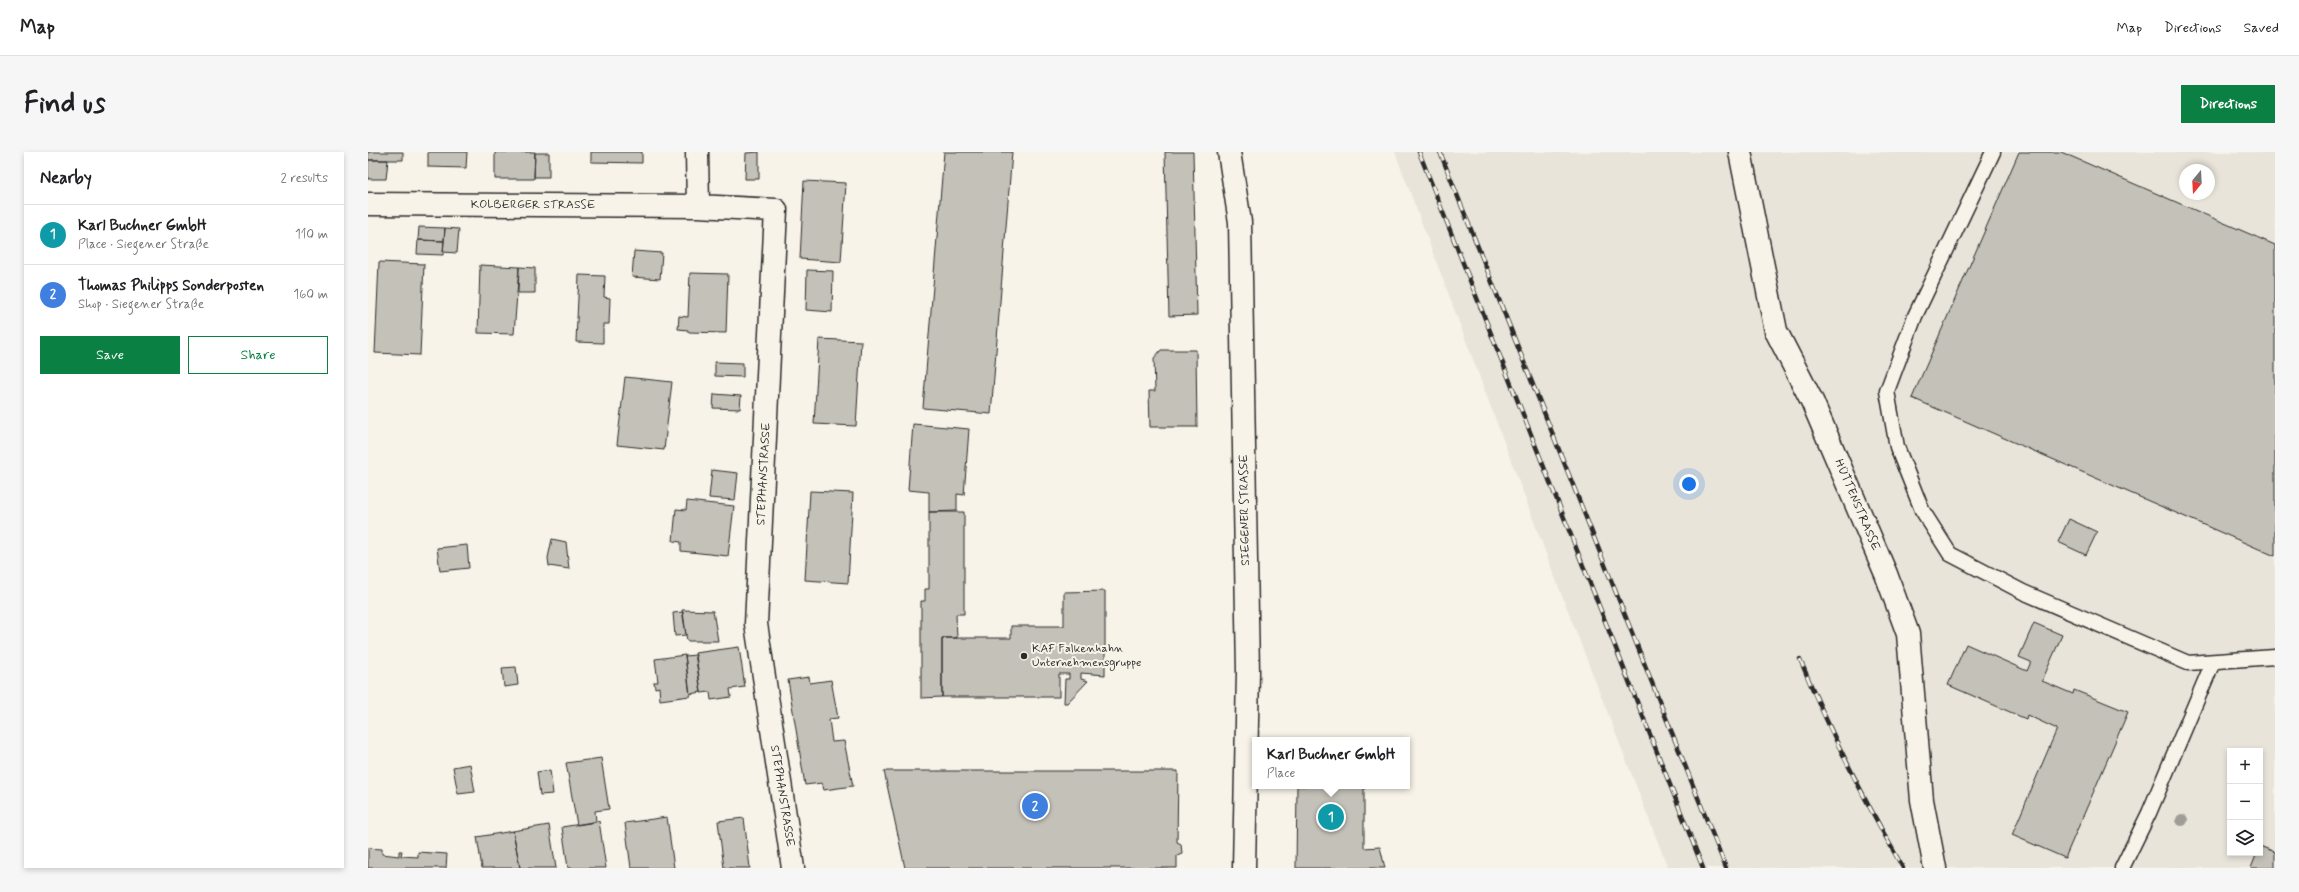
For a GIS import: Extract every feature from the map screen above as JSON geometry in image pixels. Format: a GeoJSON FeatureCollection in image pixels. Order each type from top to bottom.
{"type":"FeatureCollection","features":[{"type":"Feature","properties":{"kind":"street"},"geometry":{"type":"LineString","coordinates":[[697,152],[698,206]]}},
{"type":"Feature","properties":{"kind":"street","name":"SIEGENER STRASSE"},"geometry":{"type":"LineString","coordinates":[[1229,152],[1240,230],[1248,672],[1244,868]]}},
{"type":"Feature","properties":{"kind":"street","name":"HÜTTENSTRASSE"},"geometry":{"type":"LineString","coordinates":[[1740,152],[1776,332],[1812,401],[1886,574],[1908,634],[1922,800],[1935,868]]}},
{"type":"Feature","properties":{"kind":"street","name":"KOLBERGER STRASSE"},"geometry":{"type":"LineString","coordinates":[[368,204],[698,206]]}},
{"type":"Feature","properties":{"kind":"street","name":"STEPHANSTRASSE"},"geometry":{"type":"LineString","coordinates":[[698,206],[776,210],[756,624],[793,868]]}},
{"type":"Feature","properties":{"kind":"lane"},"geometry":{"type":"LineString","coordinates":[[1993,152],[1915,316],[1887,390],[1898,447],[1922,510],[1950,554],[2023,592],[2188,664],[2275,657]]}},
{"type":"Feature","properties":{"kind":"lane"},"geometry":{"type":"LineString","coordinates":[[2122,868],[2149,813],[2213,662]]}},
{"type":"Feature","properties":{"kind":"shaded area"},"geometry":{"type":"Polygon","coordinates":[[[1395,152],[2275,152],[2275,868],[1668,868],[1554,575],[1395,152]]]}},
{"type":"Feature","properties":{"kind":"building"},"geometry":{"type":"Polygon","coordinates":[[[368,152],[403,152],[403,160],[368,160],[368,152]]]}},
{"type":"Feature","properties":{"kind":"building"},"geometry":{"type":"Polygon","coordinates":[[[428,152],[467,152],[466,168],[428,167],[428,152]]]}},
{"type":"Feature","properties":{"kind":"building"},"geometry":{"type":"Polygon","coordinates":[[[495,152],[535,152],[534,179],[495,179],[495,152]]]}},
{"type":"Feature","properties":{"kind":"building"},"geometry":{"type":"Polygon","coordinates":[[[591,152],[642,152],[642,163],[591,162],[591,152]]]}},
{"type":"Feature","properties":{"kind":"building"},"geometry":{"type":"Polygon","coordinates":[[[759,152],[759,179],[745,179],[746,153],[759,152]]]}},
{"type":"Feature","properties":{"kind":"building"},"geometry":{"type":"Polygon","coordinates":[[[944,152],[1012,152],[991,414],[923,408],[944,152]]]}},
{"type":"Feature","properties":{"kind":"building"},"geometry":{"type":"Polygon","coordinates":[[[1165,152],[1193,152],[1197,315],[1169,316],[1165,152]]]}},
{"type":"Feature","properties":{"kind":"building"},"geometry":{"type":"Polygon","coordinates":[[[2019,152],[2061,152],[2275,245],[2275,556],[1912,398],[2019,152]]]}},
{"type":"Feature","properties":{"kind":"building"},"geometry":{"type":"Polygon","coordinates":[[[535,153],[549,153],[549,177],[534,177],[535,153]]]}},
{"type":"Feature","properties":{"kind":"building"},"geometry":{"type":"Polygon","coordinates":[[[368,160],[388,160],[386,179],[368,179],[368,160]]]}},
{"type":"Feature","properties":{"kind":"building"},"geometry":{"type":"Polygon","coordinates":[[[804,181],[846,183],[841,262],[800,259],[804,181]]]}},
{"type":"Feature","properties":{"kind":"building"},"geometry":{"type":"Polygon","coordinates":[[[419,227],[445,228],[444,241],[418,240],[419,227]]]}},
{"type":"Feature","properties":{"kind":"building"},"geometry":{"type":"Polygon","coordinates":[[[445,228],[459,229],[457,253],[443,252],[445,228]]]}},
{"type":"Feature","properties":{"kind":"building"},"geometry":{"type":"Polygon","coordinates":[[[418,240],[444,241],[443,255],[417,254],[418,240]]]}},
{"type":"Feature","properties":{"kind":"building"},"geometry":{"type":"Polygon","coordinates":[[[634,251],[662,253],[660,279],[632,277],[634,251]]]}},
{"type":"Feature","properties":{"kind":"building"},"geometry":{"type":"Polygon","coordinates":[[[379,262],[424,264],[420,355],[375,353],[379,262]]]}},
{"type":"Feature","properties":{"kind":"building"},"geometry":{"type":"Polygon","coordinates":[[[480,265],[519,267],[514,334],[478,333],[480,265]]]}},
{"type":"Feature","properties":{"kind":"building"},"geometry":{"type":"Polygon","coordinates":[[[519,267],[535,268],[535,293],[518,293],[519,267]]]}},
{"type":"Feature","properties":{"kind":"building"},"geometry":{"type":"Polygon","coordinates":[[[807,270],[833,271],[832,312],[806,310],[807,270]]]}},
{"type":"Feature","properties":{"kind":"building"},"geometry":{"type":"Polygon","coordinates":[[[690,273],[728,274],[726,333],[688,332],[688,330],[678,329],[679,316],[688,317],[690,273]]]}},
{"type":"Feature","properties":{"kind":"building"},"geometry":{"type":"Polygon","coordinates":[[[579,275],[605,276],[604,297],[610,298],[609,324],[603,324],[603,343],[576,342],[579,275]]]}},
{"type":"Feature","properties":{"kind":"building"},"geometry":{"type":"Polygon","coordinates":[[[819,339],[861,341],[856,426],[814,424],[819,339]]]}},
{"type":"Feature","properties":{"kind":"building"},"geometry":{"type":"Polygon","coordinates":[[[1161,350],[1196,350],[1197,427],[1150,427],[1149,391],[1155,391],[1154,358],[1161,350]]]}},
{"type":"Feature","properties":{"kind":"building"},"geometry":{"type":"Polygon","coordinates":[[[715,362],[743,363],[743,377],[715,376],[715,362]]]}},
{"type":"Feature","properties":{"kind":"building"},"geometry":{"type":"Polygon","coordinates":[[[625,377],[672,382],[664,450],[617,445],[625,377]]]}},
{"type":"Feature","properties":{"kind":"building"},"geometry":{"type":"Polygon","coordinates":[[[714,394],[741,396],[740,409],[713,408],[714,394]]]}},
{"type":"Feature","properties":{"kind":"building"},"geometry":{"type":"Polygon","coordinates":[[[913,424],[969,429],[964,495],[957,494],[957,511],[929,512],[929,492],[908,490],[913,424]]]}},
{"type":"Feature","properties":{"kind":"building"},"geometry":{"type":"Polygon","coordinates":[[[712,470],[738,473],[735,500],[709,498],[712,470]]]}},
{"type":"Feature","properties":{"kind":"building"},"geometry":{"type":"Polygon","coordinates":[[[810,491],[853,493],[848,583],[805,580],[810,491]]]}},
{"type":"Feature","properties":{"kind":"building"},"geometry":{"type":"Polygon","coordinates":[[[687,501],[734,506],[728,556],[681,551],[681,542],[673,541],[676,509],[686,510],[687,501]]]}},
{"type":"Feature","properties":{"kind":"building"},"geometry":{"type":"Polygon","coordinates":[[[929,512],[964,512],[964,614],[956,614],[957,638],[942,638],[942,697],[921,698],[921,601],[925,601],[925,589],[929,589],[929,512]]]}},
{"type":"Feature","properties":{"kind":"building"},"geometry":{"type":"Polygon","coordinates":[[[2069,519],[2097,532],[2086,555],[2058,542],[2069,519]]]}},
{"type":"Feature","properties":{"kind":"building"},"geometry":{"type":"Polygon","coordinates":[[[552,539],[566,542],[569,569],[549,566],[548,558],[552,539]]]}},
{"type":"Feature","properties":{"kind":"building"},"geometry":{"type":"Polygon","coordinates":[[[467,545],[469,568],[440,571],[437,548],[467,545]]]}},
{"type":"Feature","properties":{"kind":"building","name":"KAF Falkenhahn Unternehmensgruppe"},"geometry":{"type":"Polygon","coordinates":[[[1105,591],[1105,675],[1081,673],[1081,679],[1088,681],[1067,703],[1064,703],[1065,679],[1069,679],[1069,674],[1059,674],[1059,697],[942,697],[942,638],[1011,638],[1011,626],[1064,626],[1064,592],[1105,591]]]}},
{"type":"Feature","properties":{"kind":"building"},"geometry":{"type":"Polygon","coordinates":[[[682,610],[713,611],[718,641],[687,641],[682,610]]]}},
{"type":"Feature","properties":{"kind":"building"},"geometry":{"type":"Polygon","coordinates":[[[683,612],[686,635],[675,636],[673,613],[683,612]]]}},
{"type":"Feature","properties":{"kind":"building"},"geometry":{"type":"Polygon","coordinates":[[[2034,623],[2062,635],[2042,681],[2073,694],[2074,690],[2128,712],[2065,858],[2012,835],[2057,729],[2027,715],[2026,719],[1948,685],[1966,644],[2027,671],[2031,662],[2019,657],[2034,623]]]}},
{"type":"Feature","properties":{"kind":"building"},"geometry":{"type":"Polygon","coordinates":[[[739,647],[745,687],[730,689],[731,697],[711,700],[710,692],[701,693],[695,653],[739,647]]]}},
{"type":"Feature","properties":{"kind":"building"},"geometry":{"type":"Polygon","coordinates":[[[685,655],[690,696],[660,700],[659,687],[655,688],[654,682],[658,682],[655,659],[685,655]]]}},
{"type":"Feature","properties":{"kind":"building"},"geometry":{"type":"Polygon","coordinates":[[[696,655],[701,692],[690,694],[685,656],[696,655]]]}},
{"type":"Feature","properties":{"kind":"building"},"geometry":{"type":"Polygon","coordinates":[[[516,667],[518,685],[504,687],[502,668],[516,667]]]}},
{"type":"Feature","properties":{"kind":"building"},"geometry":{"type":"Polygon","coordinates":[[[809,677],[810,683],[831,680],[838,718],[829,719],[832,742],[844,741],[853,786],[824,790],[822,783],[805,785],[788,680],[809,677]]]}},
{"type":"Feature","properties":{"kind":"building"},"geometry":{"type":"Polygon","coordinates":[[[601,758],[609,809],[595,811],[596,822],[577,825],[566,763],[601,758]]]}},
{"type":"Feature","properties":{"kind":"building"},"geometry":{"type":"Polygon","coordinates":[[[470,764],[475,792],[458,794],[453,767],[470,764]]]}},
{"type":"Feature","properties":{"kind":"building"},"geometry":{"type":"Polygon","coordinates":[[[550,770],[553,794],[540,795],[537,772],[550,770]]]}},
{"type":"Feature","properties":{"kind":"building"},"geometry":{"type":"Polygon","coordinates":[[[884,771],[1178,771],[1177,842],[1181,844],[1182,854],[1177,856],[1177,868],[905,868],[884,771]]]}},
{"type":"Feature","properties":{"kind":"building"},"geometry":{"type":"Polygon","coordinates":[[[1297,789],[1364,789],[1364,848],[1380,847],[1385,868],[1296,868],[1297,789]]]}},
{"type":"Feature","properties":{"kind":"building"},"geometry":{"type":"Polygon","coordinates":[[[667,817],[674,868],[631,868],[625,823],[667,817]]]}},
{"type":"Feature","properties":{"kind":"building"},"geometry":{"type":"Polygon","coordinates":[[[744,818],[750,868],[724,868],[718,821],[744,818]]]}},
{"type":"Feature","properties":{"kind":"building"},"geometry":{"type":"Polygon","coordinates":[[[599,821],[606,868],[568,868],[562,827],[599,821]]]}},
{"type":"Feature","properties":{"kind":"building"},"geometry":{"type":"Polygon","coordinates":[[[549,825],[556,868],[520,868],[513,831],[549,825]]]}},
{"type":"Feature","properties":{"kind":"building"},"geometry":{"type":"Polygon","coordinates":[[[513,831],[520,868],[482,868],[477,837],[513,831]]]}},
{"type":"Feature","properties":{"kind":"building"},"geometry":{"type":"Polygon","coordinates":[[[2263,847],[2275,852],[2275,868],[2251,868],[2256,856],[2263,856],[2263,847]]]}},
{"type":"Feature","properties":{"kind":"building"},"geometry":{"type":"Polygon","coordinates":[[[368,848],[382,849],[382,854],[399,856],[399,851],[402,851],[401,856],[418,857],[418,852],[447,854],[446,868],[368,868],[368,848]]]}},
{"type":"Feature","properties":{"kind":"railway"},"geometry":{"type":"LineString","coordinates":[[1419,152],[1703,868]]}},
{"type":"Feature","properties":{"kind":"railway"},"geometry":{"type":"LineString","coordinates":[[1440,152],[1726,868]]}},
{"type":"Feature","properties":{"kind":"railway"},"geometry":{"type":"LineString","coordinates":[[1800,659],[1823,713],[1848,765],[1903,868]]}},
{"type":"Feature","properties":{"kind":"place","name":"KAF Falkenhahn Unternehmensgruppe"},"geometry":{"type":"Point","coordinates":[1024,656]}},
{"type":"Feature","properties":{"kind":"place","name":"Thomas Philipps Sonderposten"},"geometry":{"type":"Point","coordinates":[1035,806]}},
{"type":"Feature","properties":{"kind":"place","name":"Karl Buchner GmbH"},"geometry":{"type":"Point","coordinates":[1331,817]}}]}
